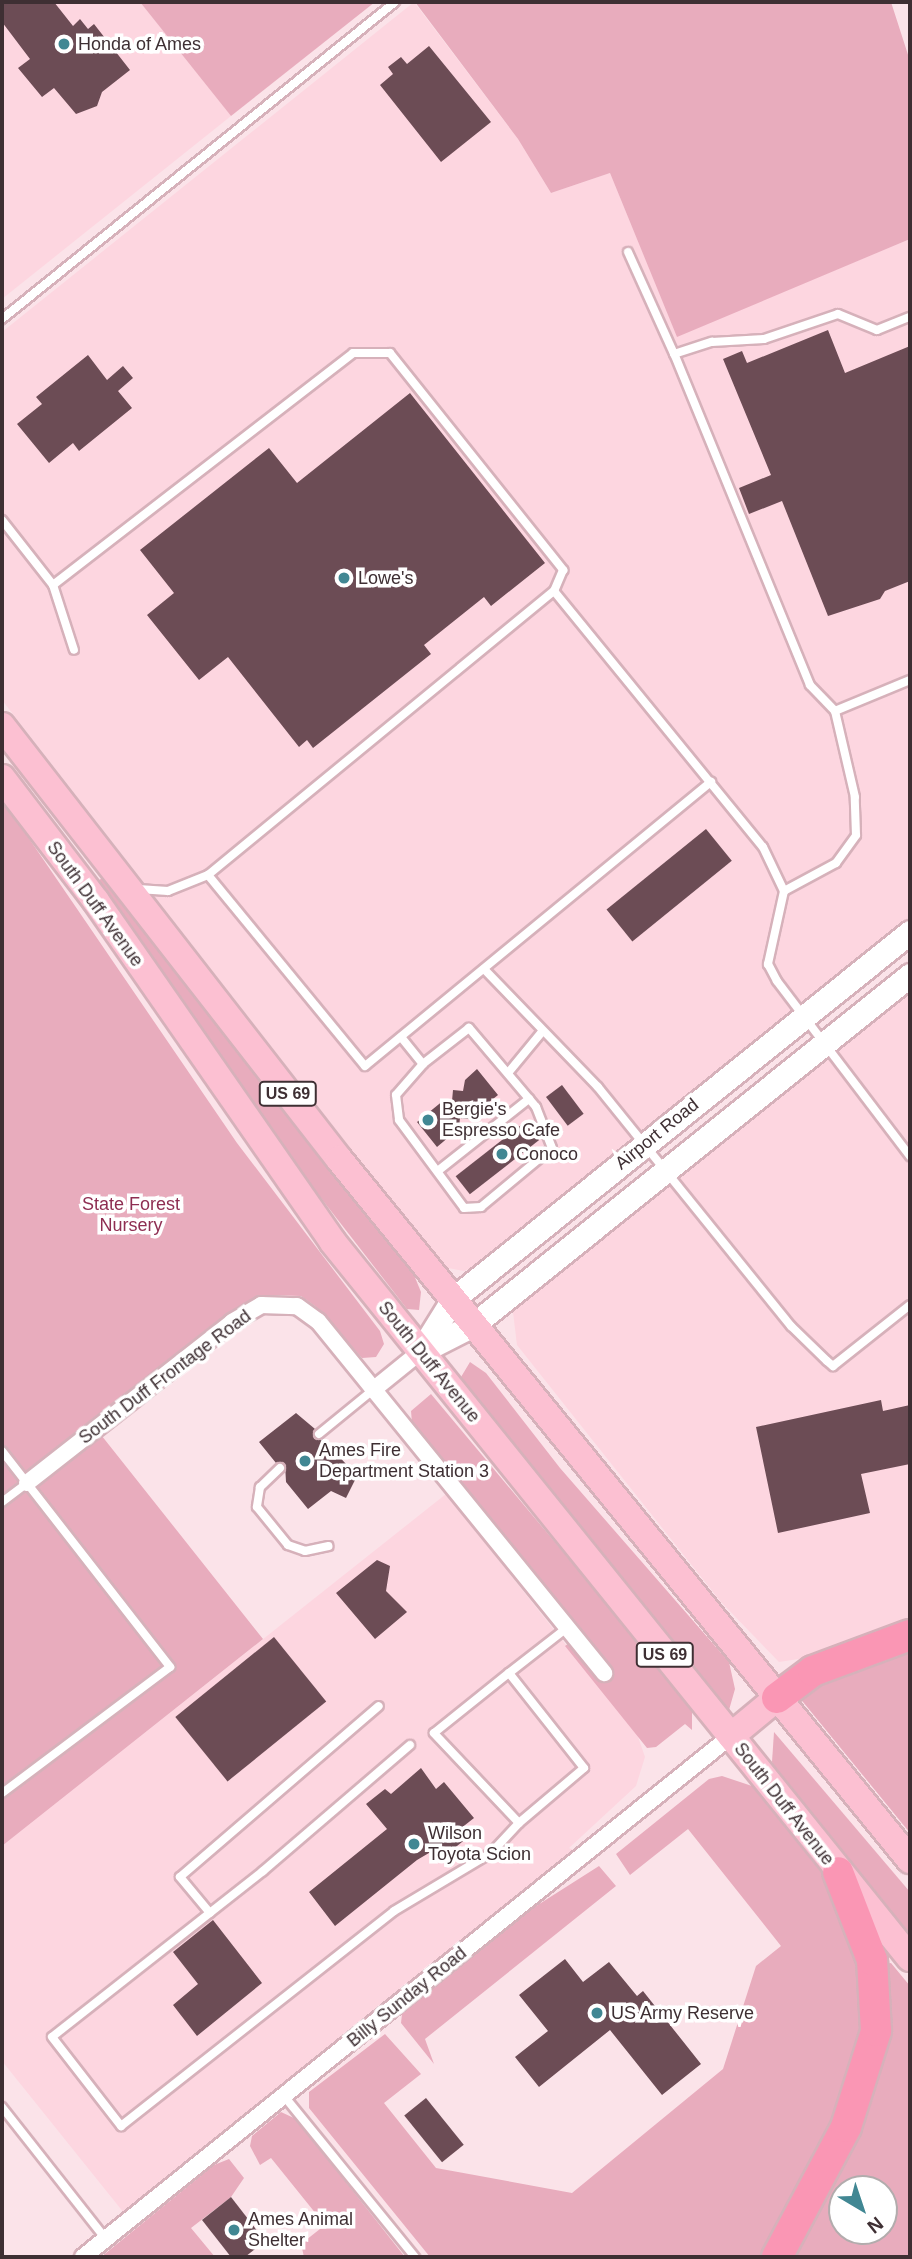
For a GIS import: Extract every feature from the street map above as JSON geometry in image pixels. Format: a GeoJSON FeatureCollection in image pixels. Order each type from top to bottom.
{"type":"FeatureCollection","features":[{"type":"Feature","properties":{"kind":"highway"},"geometry":{"type":"LineString","coordinates":[[777,1698],[813,1671],[910,1635]]}},
{"type":"Feature","properties":{"kind":"highway"},"geometry":{"type":"LineString","coordinates":[[777,2257],[846,2127],[876,2031],[872,1960],[838,1872]]}},
{"type":"Feature","properties":{"kind":"main road","name":"South Duff Avenue"},"geometry":{"type":"LineString","coordinates":[[2,726],[125,887],[473,1325],[910,1860]]}},
{"type":"Feature","properties":{"kind":"main road","name":"South Duff Avenue"},"geometry":{"type":"LineString","coordinates":[[2,778],[96,901],[272,1161],[420,1352],[910,1958]]}},
{"type":"Feature","properties":{"kind":"main road","name":"Airport Road"},"geometry":{"type":"LineString","coordinates":[[420,1352],[453,1299],[910,932]]}},
{"type":"Feature","properties":{"kind":"main road","name":"Airport Road"},"geometry":{"type":"LineString","coordinates":[[420,1352],[473,1325],[910,975]]}},
{"type":"Feature","properties":{"kind":"main road"},"geometry":{"type":"LineString","coordinates":[[732,1736],[777,1698]]}},
{"type":"Feature","properties":{"kind":"street","name":"South Duff Frontage Road"},"geometry":{"type":"LineString","coordinates":[[27,1483],[232,1322],[261,1305],[282,1302],[307,1312],[604,1673]]}},
{"type":"Feature","properties":{"kind":"street","name":"Airport Road"},"geometry":{"type":"LineString","coordinates":[[373,1390],[420,1352]]}},
{"type":"Feature","properties":{"kind":"street","name":"Billy Sunday Road"},"geometry":{"type":"LineString","coordinates":[[83,2257],[732,1736]]}},
{"type":"Feature","properties":{"kind":"lane"},"geometry":{"type":"LineString","coordinates":[[2,319],[395,2]]}},
{"type":"Feature","properties":{"kind":"lane"},"geometry":{"type":"LineString","coordinates":[[628,252],[674,354],[810,685],[835,711],[855,797],[856,835],[836,863],[784,891]]}},
{"type":"Feature","properties":{"kind":"lane"},"geometry":{"type":"LineString","coordinates":[[674,354],[712,342],[764,339],[838,314],[877,330],[910,317]]}},
{"type":"Feature","properties":{"kind":"lane"},"geometry":{"type":"LineString","coordinates":[[53,585],[353,353],[390,353],[563,570],[554,591],[208,875],[185,888],[125,887]]}},
{"type":"Feature","properties":{"kind":"lane"},"geometry":{"type":"LineString","coordinates":[[2,520],[53,585],[74,650]]}},
{"type":"Feature","properties":{"kind":"lane"},"geometry":{"type":"LineString","coordinates":[[554,591],[763,847],[784,891],[768,964],[910,1156]]}},
{"type":"Feature","properties":{"kind":"lane"},"geometry":{"type":"LineString","coordinates":[[835,711],[910,680]]}},
{"type":"Feature","properties":{"kind":"lane"},"geometry":{"type":"LineString","coordinates":[[208,875],[365,1066],[711,782]]}},
{"type":"Feature","properties":{"kind":"lane"},"geometry":{"type":"LineString","coordinates":[[484,969],[541,1033],[576,1063],[791,1326],[833,1366],[910,1305]]}},
{"type":"Feature","properties":{"kind":"lane"},"geometry":{"type":"LineString","coordinates":[[470,1028],[508,1073],[529,1100],[552,1148],[481,1207],[464,1208],[453,1197],[439,1170],[399,1119],[396,1096],[423,1064],[470,1028]]}},
{"type":"Feature","properties":{"kind":"lane"},"geometry":{"type":"LineString","coordinates":[[508,1073],[541,1033]]}},
{"type":"Feature","properties":{"kind":"lane"},"geometry":{"type":"LineString","coordinates":[[401,1037],[423,1064]]}},
{"type":"Feature","properties":{"kind":"lane"},"geometry":{"type":"LineString","coordinates":[[439,1170],[529,1100]]}},
{"type":"Feature","properties":{"kind":"lane"},"geometry":{"type":"LineString","coordinates":[[319,1434],[373,1390]]}},
{"type":"Feature","properties":{"kind":"lane"},"geometry":{"type":"LineString","coordinates":[[2,1451],[170,1667],[2,1793]]}},
{"type":"Feature","properties":{"kind":"lane"},"geometry":{"type":"LineString","coordinates":[[280,1468],[260,1487],[257,1507],[288,1545],[305,1551],[328,1546]]}},
{"type":"Feature","properties":{"kind":"lane"},"geometry":{"type":"LineString","coordinates":[[2,1502],[27,1483]]}},
{"type":"Feature","properties":{"kind":"lane"},"geometry":{"type":"LineString","coordinates":[[519,1823],[434,1732],[568,1627]]}},
{"type":"Feature","properties":{"kind":"lane"},"geometry":{"type":"LineString","coordinates":[[410,1745],[210,1913],[52,2037],[121,2126],[394,1912],[491,1853],[519,1823],[584,1768],[509,1673]]}},
{"type":"Feature","properties":{"kind":"lane"},"geometry":{"type":"LineString","coordinates":[[210,1913],[180,1877],[379,1706]]}},
{"type":"Feature","properties":{"kind":"lane"},"geometry":{"type":"LineString","coordinates":[[284,2096],[415,2257]]}},
{"type":"Feature","properties":{"kind":"lane"},"geometry":{"type":"LineString","coordinates":[[2,2108],[106,2239]]}},
{"type":"Feature","properties":{"kind":"shaded area"},"geometry":{"type":"Polygon","coordinates":[[[2,2],[140,2],[231,116],[2,299],[2,2]]]}},
{"type":"Feature","properties":{"kind":"shaded area"},"geometry":{"type":"Polygon","coordinates":[[[414,2],[518,139],[551,193],[610,173],[677,336],[910,239],[910,923],[485,1262],[464,1271],[448,1268],[431,1252],[2,700],[2,332],[414,2]]]}},
{"type":"Feature","properties":{"kind":"shaded area"},"geometry":{"type":"Polygon","coordinates":[[[910,983],[910,1623],[811,1657],[779,1662],[721,1602],[517,1345],[513,1312],[522,1298],[910,983]]]}},
{"type":"Feature","properties":{"kind":"shaded area"},"geometry":{"type":"Polygon","coordinates":[[[446,1494],[637,1734],[645,1757],[636,1786],[569,1848],[573,1850],[124,2213],[2,2061],[2,1846],[446,1494]]]}},
{"type":"Feature","properties":{"kind":"green space"},"geometry":{"type":"Polygon","coordinates":[[[140,2],[375,2],[231,116],[140,2]]]}},
{"type":"Feature","properties":{"kind":"green space"},"geometry":{"type":"Polygon","coordinates":[[[415,2],[891,2],[910,61],[910,239],[677,337],[610,173],[551,193],[518,139],[415,2]]]}},
{"type":"Feature","properties":{"kind":"green space","name":"State Forest Nursery"},"geometry":{"type":"Polygon","coordinates":[[[2,799],[237,1143],[380,1331],[384,1344],[376,1357],[362,1358],[315,1306],[301,1296],[268,1295],[226,1317],[90,1421],[263,1639],[2,1846],[2,799]]]}},
{"type":"Feature","properties":{"kind":"green space"},"geometry":{"type":"Polygon","coordinates":[[[103,877],[414,1275],[421,1292],[419,1310],[407,1309],[279,1144],[97,882],[103,877]]]}},
{"type":"Feature","properties":{"kind":"green space"},"geometry":{"type":"Polygon","coordinates":[[[470,1362],[486,1373],[560,1468],[729,1662],[735,1689],[729,1710],[472,1397],[461,1377],[470,1362]]]}},
{"type":"Feature","properties":{"kind":"green space"},"geometry":{"type":"Polygon","coordinates":[[[431,1394],[692,1706],[692,1730],[685,1724],[656,1747],[647,1748],[565,1646],[569,1643],[600,1681],[613,1670],[412,1423],[411,1411],[431,1394]]]}},
{"type":"Feature","properties":{"kind":"green space"},"geometry":{"type":"Polygon","coordinates":[[[910,1650],[910,1833],[799,1697],[873,1659],[910,1650]]]}},
{"type":"Feature","properties":{"kind":"green space"},"geometry":{"type":"Polygon","coordinates":[[[774,1732],[910,1892],[910,1935],[779,1776],[772,1762],[774,1732]]]}},
{"type":"Feature","properties":{"kind":"green space"},"geometry":{"type":"Polygon","coordinates":[[[722,1776],[752,1786],[810,1852],[837,1901],[861,1966],[865,2019],[845,2098],[763,2257],[430,2257],[309,2108],[309,2092],[385,2034],[421,2074],[384,2103],[436,2168],[572,2193],[723,2069],[756,1966],[781,1946],[688,1829],[630,1875],[616,1854],[709,1779],[722,1776]]]}},
{"type":"Feature","properties":{"kind":"green space"},"geometry":{"type":"Polygon","coordinates":[[[599,1866],[616,1886],[425,2039],[434,2064],[401,2023],[402,2014],[533,1908],[599,1866]]]}},
{"type":"Feature","properties":{"kind":"green space"},"geometry":{"type":"Polygon","coordinates":[[[891,1963],[910,1986],[910,2257],[789,2257],[885,1964],[891,1963]]]}},
{"type":"Feature","properties":{"kind":"green space"},"geometry":{"type":"Polygon","coordinates":[[[281,2112],[296,2119],[405,2257],[304,2257],[301,2244],[325,2225],[271,2158],[260,2165],[250,2146],[252,2136],[281,2112]]]}},
{"type":"Feature","properties":{"kind":"green space"},"geometry":{"type":"Polygon","coordinates":[[[229,2159],[244,2178],[231,2197],[191,2228],[215,2257],[101,2257],[214,2165],[229,2159]]]}},
{"type":"Feature","properties":{"kind":"building","name":"Honda of Ames"},"geometry":{"type":"Polygon","coordinates":[[[2,2],[54,2],[73,26],[80,19],[88,29],[94,24],[130,70],[102,92],[97,106],[76,114],[54,88],[42,97],[18,68],[30,59],[2,22],[2,2]]]}},
{"type":"Feature","properties":{"kind":"building"},"geometry":{"type":"Polygon","coordinates":[[[429,46],[491,122],[441,162],[380,85],[393,74],[388,67],[401,57],[407,64],[429,46]]]}},
{"type":"Feature","properties":{"kind":"building"},"geometry":{"type":"Polygon","coordinates":[[[828,330],[845,373],[910,346],[910,581],[885,591],[880,599],[828,616],[782,501],[749,514],[739,488],[771,475],[723,359],[742,351],[747,363],[828,330]]]}},
{"type":"Feature","properties":{"kind":"building"},"geometry":{"type":"Polygon","coordinates":[[[88,355],[107,380],[123,366],[133,378],[118,391],[132,408],[79,451],[73,443],[49,463],[17,424],[42,404],[36,397],[88,355]]]}},
{"type":"Feature","properties":{"kind":"building","name":"Lowe's"},"geometry":{"type":"Polygon","coordinates":[[[410,393],[545,563],[491,606],[484,597],[424,645],[431,654],[313,748],[307,740],[299,747],[228,657],[199,680],[147,615],[174,593],[140,550],[269,448],[297,483],[410,393]]]}},
{"type":"Feature","properties":{"kind":"building"},"geometry":{"type":"Polygon","coordinates":[[[706,829],[732,861],[632,941],[607,910],[706,829]]]}},
{"type":"Feature","properties":{"kind":"building"},"geometry":{"type":"Polygon","coordinates":[[[477,1069],[498,1095],[468,1119],[460,1118],[459,1127],[451,1126],[450,1136],[437,1147],[417,1122],[444,1100],[452,1101],[453,1090],[463,1091],[465,1080],[477,1069]]]}},
{"type":"Feature","properties":{"kind":"building"},"geometry":{"type":"Polygon","coordinates":[[[562,1085],[584,1114],[568,1126],[546,1097],[562,1085]]]}},
{"type":"Feature","properties":{"kind":"building"},"geometry":{"type":"Polygon","coordinates":[[[525,1122],[539,1140],[470,1194],[456,1176],[525,1122]]]}},
{"type":"Feature","properties":{"kind":"building"},"geometry":{"type":"Polygon","coordinates":[[[881,1400],[883,1411],[910,1405],[910,1464],[861,1474],[870,1513],[778,1533],[756,1427],[881,1400]]]}},
{"type":"Feature","properties":{"kind":"building","name":"Ames Fire Department Station 3"},"geometry":{"type":"Polygon","coordinates":[[[296,1413],[315,1429],[314,1439],[323,1439],[357,1476],[346,1498],[331,1491],[308,1509],[286,1482],[285,1464],[276,1463],[259,1442],[296,1413]]]}},
{"type":"Feature","properties":{"kind":"building"},"geometry":{"type":"Polygon","coordinates":[[[377,1560],[390,1566],[386,1591],[407,1612],[375,1639],[336,1593],[377,1560]]]}},
{"type":"Feature","properties":{"kind":"building"},"geometry":{"type":"Polygon","coordinates":[[[274,1637],[326,1702],[228,1781],[175,1717],[274,1637]]]}},
{"type":"Feature","properties":{"kind":"building","name":"Wilson Toyota Scion"},"geometry":{"type":"Polygon","coordinates":[[[421,1768],[436,1789],[444,1782],[474,1818],[460,1829],[467,1838],[442,1858],[434,1850],[417,1860],[335,1926],[309,1892],[387,1829],[366,1804],[385,1789],[391,1794],[421,1768]]]}},
{"type":"Feature","properties":{"kind":"building"},"geometry":{"type":"Polygon","coordinates":[[[213,1920],[262,1983],[197,2036],[173,2005],[198,1984],[173,1952],[213,1920]]]}},
{"type":"Feature","properties":{"kind":"building","name":"US Army Reserve"},"geometry":{"type":"Polygon","coordinates":[[[565,1959],[583,1982],[609,1962],[637,1996],[643,1991],[701,2064],[662,2095],[610,2030],[539,2087],[515,2057],[548,2031],[519,1995],[565,1959]]]}},
{"type":"Feature","properties":{"kind":"building"},"geometry":{"type":"Polygon","coordinates":[[[426,2098],[464,2145],[442,2162],[404,2116],[426,2098]]]}},
{"type":"Feature","properties":{"kind":"building","name":"Ames Animal Shelter"},"geometry":{"type":"Polygon","coordinates":[[[231,2197],[265,2241],[245,2257],[231,2257],[202,2220],[231,2197]]]}},
{"type":"Feature","properties":{"kind":"place","name":"Honda of Ames"},"geometry":{"type":"Point","coordinates":[64,44]}},
{"type":"Feature","properties":{"kind":"place","name":"Lowe's"},"geometry":{"type":"Point","coordinates":[344,578]}},
{"type":"Feature","properties":{"kind":"place","name":"Bergie's Espresso Cafe"},"geometry":{"type":"Point","coordinates":[428,1120]}},
{"type":"Feature","properties":{"kind":"place","name":"Conoco"},"geometry":{"type":"Point","coordinates":[502,1154]}},
{"type":"Feature","properties":{"kind":"place","name":"Ames Fire Department Station 3"},"geometry":{"type":"Point","coordinates":[305,1461]}},
{"type":"Feature","properties":{"kind":"place","name":"Wilson Toyota Scion"},"geometry":{"type":"Point","coordinates":[414,1844]}},
{"type":"Feature","properties":{"kind":"place","name":"US Army Reserve"},"geometry":{"type":"Point","coordinates":[597,2013]}},
{"type":"Feature","properties":{"kind":"place","name":"Ames Animal Shelter"},"geometry":{"type":"Point","coordinates":[234,2230]}}]}
